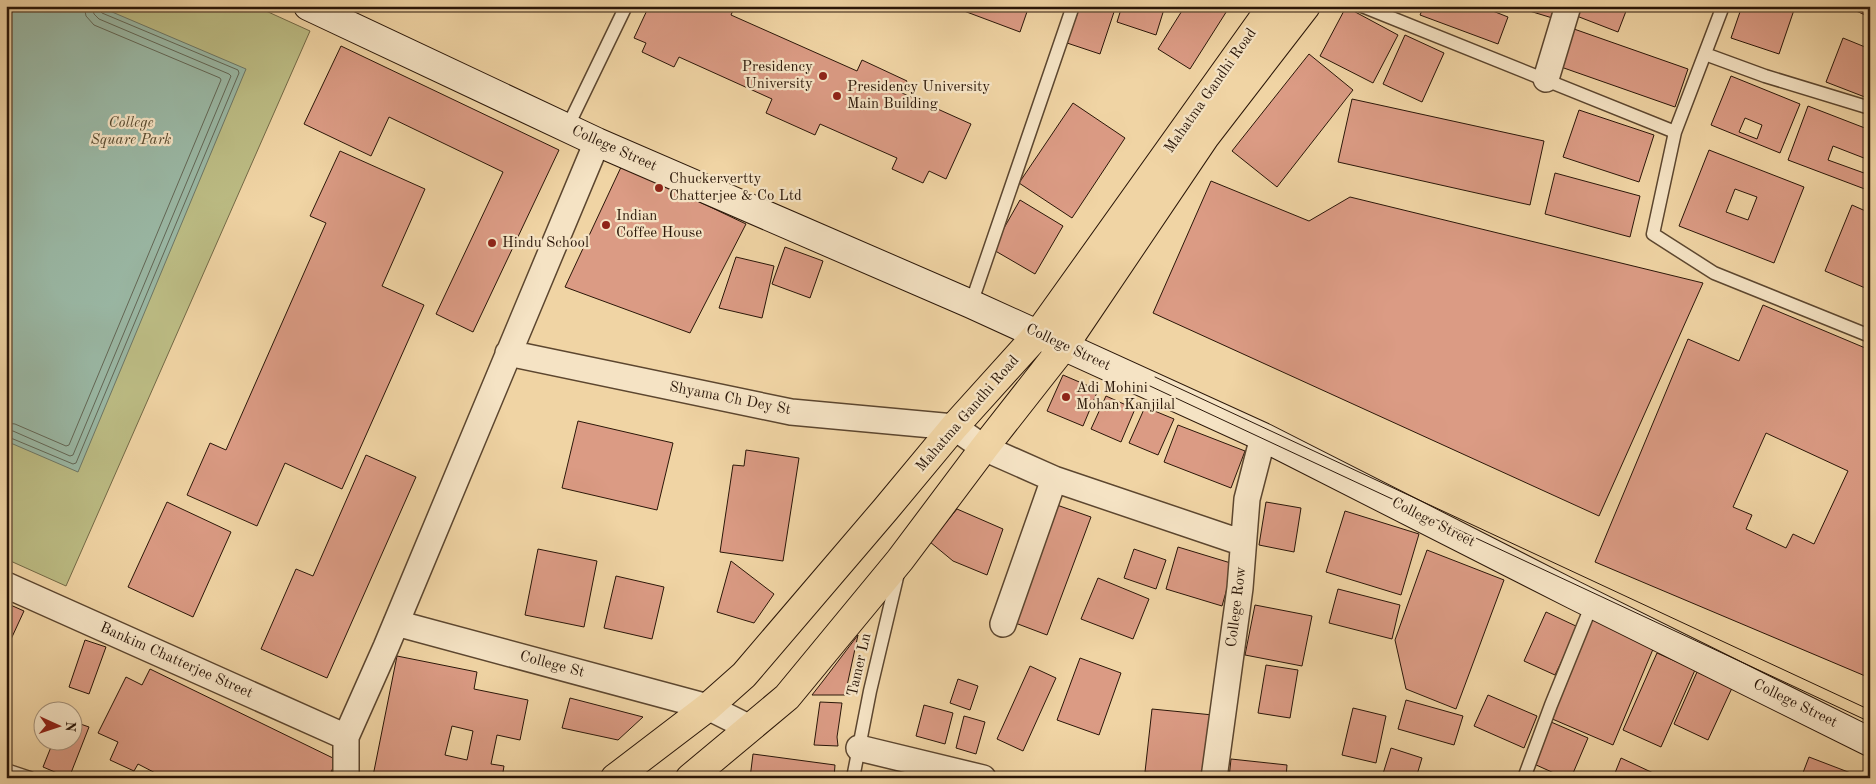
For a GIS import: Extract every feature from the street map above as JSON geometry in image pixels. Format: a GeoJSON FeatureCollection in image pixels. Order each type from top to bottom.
{"type":"FeatureCollection","features":[{"type":"Feature","properties":{"kind":"main road","name":"College Street"},"geometry":{"type":"LineString","coordinates":[[308,6],[597,142],[971,304],[1262,437],[1870,742]]}},
{"type":"Feature","properties":{"kind":"main road","name":"Mahatma Gandhi Road"},"geometry":{"type":"LineString","coordinates":[[615,778],[708,708],[744,675],[954,427],[1038,334],[1272,6]]}},
{"type":"Feature","properties":{"kind":"main road","name":"Mahatma Gandhi Road"},"geometry":{"type":"LineString","coordinates":[[690,778],[787,697],[900,560],[1064,346],[1205,137],[1306,6]]}},
{"type":"Feature","properties":{"kind":"street"},"geometry":{"type":"LineString","coordinates":[[1546,80],[1568,6]]}},
{"type":"Feature","properties":{"kind":"street"},"geometry":{"type":"LineString","coordinates":[[346,778],[346,736],[396,623],[597,142]]}},
{"type":"Feature","properties":{"kind":"street","name":"Shyama Ch Dey St"},"geometry":{"type":"LineString","coordinates":[[508,353],[791,412],[954,427]]}},
{"type":"Feature","properties":{"kind":"street"},"geometry":{"type":"LineString","coordinates":[[954,427],[984,448],[1054,479],[1244,543]]}},
{"type":"Feature","properties":{"kind":"street","name":"College Row"},"geometry":{"type":"LineString","coordinates":[[1214,778],[1240,588],[1247,499],[1262,437]]}},
{"type":"Feature","properties":{"kind":"street"},"geometry":{"type":"LineString","coordinates":[[1003,624],[1054,479]]}},
{"type":"Feature","properties":{"kind":"street","name":"Bankim Chatterjee Street"},"geometry":{"type":"LineString","coordinates":[[6,585],[346,736]]}},
{"type":"Feature","properties":{"kind":"street","name":"College St"},"geometry":{"type":"LineString","coordinates":[[396,623],[708,708],[750,728]]}},
{"type":"Feature","properties":{"kind":"street"},"geometry":{"type":"LineString","coordinates":[[859,748],[983,778]]}},
{"type":"Feature","properties":{"kind":"lane"},"geometry":{"type":"LineString","coordinates":[[567,128],[626,6]]}},
{"type":"Feature","properties":{"kind":"lane"},"geometry":{"type":"LineString","coordinates":[[971,304],[1073,6]]}},
{"type":"Feature","properties":{"kind":"lane"},"geometry":{"type":"LineString","coordinates":[[1362,6],[1675,132]]}},
{"type":"Feature","properties":{"kind":"lane"},"geometry":{"type":"LineString","coordinates":[[1723,6],[1675,132],[1653,234],[1714,273],[1870,336]]}},
{"type":"Feature","properties":{"kind":"lane"},"geometry":{"type":"LineString","coordinates":[[1705,54],[1765,76],[1870,108]]}},
{"type":"Feature","properties":{"kind":"lane","name":"Tamer Ln"},"geometry":{"type":"LineString","coordinates":[[853,778],[900,560]]}},
{"type":"Feature","properties":{"kind":"lane"},"geometry":{"type":"LineString","coordinates":[[1524,778],[1592,604]]}},
{"type":"Feature","properties":{"kind":"lane"},"geometry":{"type":"LineString","coordinates":[[6,770],[30,778]]}},
{"type":"Feature","properties":{"kind":"green space","name":"College Square Park"},"geometry":{"type":"Polygon","coordinates":[[[6,6],[255,6],[310,31],[66,586],[6,559],[6,6]]]}},
{"type":"Feature","properties":{"kind":"water","name":"College Square Park"},"geometry":{"type":"Polygon","coordinates":[[[6,6],[98,6],[246,69],[78,472],[6,441],[6,6]]]}},
{"type":"Feature","properties":{"kind":"building","name":"Presidency University Main Building"},"geometry":{"type":"Polygon","coordinates":[[[649,6],[735,6],[731,15],[857,71],[862,60],[907,81],[902,93],[971,124],[946,179],[929,171],[923,183],[892,169],[897,158],[820,124],[815,135],[766,113],[772,99],[679,57],[674,67],[642,52],[646,43],[634,38],[649,6]]]}},
{"type":"Feature","properties":{"kind":"building"},"geometry":{"type":"Polygon","coordinates":[[[965,6],[1029,6],[1020,32],[964,11],[965,6]]]}},
{"type":"Feature","properties":{"kind":"building"},"geometry":{"type":"Polygon","coordinates":[[[1080,6],[1116,6],[1100,54],[1067,43],[1080,6]]]}},
{"type":"Feature","properties":{"kind":"building"},"geometry":{"type":"Polygon","coordinates":[[[1122,6],[1165,6],[1156,35],[1117,22],[1122,6]]]}},
{"type":"Feature","properties":{"kind":"building"},"geometry":{"type":"Polygon","coordinates":[[[1185,6],[1230,6],[1190,69],[1158,49],[1185,6]]]}},
{"type":"Feature","properties":{"kind":"building"},"geometry":{"type":"Polygon","coordinates":[[[1424,6],[1480,6],[1508,17],[1498,44],[1420,15],[1424,6]]]}},
{"type":"Feature","properties":{"kind":"building"},"geometry":{"type":"Polygon","coordinates":[[[1513,6],[1563,6],[1559,20],[1513,6]]]}},
{"type":"Feature","properties":{"kind":"building"},"geometry":{"type":"Polygon","coordinates":[[[1577,6],[1628,6],[1618,32],[1574,15],[1577,6]]]}},
{"type":"Feature","properties":{"kind":"building"},"geometry":{"type":"Polygon","coordinates":[[[1742,6],[1795,7],[1779,54],[1731,38],[1742,6]]]}},
{"type":"Feature","properties":{"kind":"building"},"geometry":{"type":"Polygon","coordinates":[[[1858,6],[1870,6],[1870,17],[1856,11],[1858,6]]]}},
{"type":"Feature","properties":{"kind":"building"},"geometry":{"type":"Polygon","coordinates":[[[1346,7],[1398,35],[1373,83],[1320,56],[1346,7]]]}},
{"type":"Feature","properties":{"kind":"building"},"geometry":{"type":"Polygon","coordinates":[[[1574,29],[1688,69],[1675,107],[1561,67],[1574,29]]]}},
{"type":"Feature","properties":{"kind":"building"},"geometry":{"type":"Polygon","coordinates":[[[1405,35],[1444,53],[1422,102],[1383,84],[1405,35]]]}},
{"type":"Feature","properties":{"kind":"building"},"geometry":{"type":"Polygon","coordinates":[[[1843,38],[1870,49],[1870,99],[1826,82],[1843,38]]]}},
{"type":"Feature","properties":{"kind":"building","name":"Hindu School"},"geometry":{"type":"Polygon","coordinates":[[[341,46],[559,150],[473,332],[436,314],[503,172],[389,117],[371,156],[304,124],[341,46]]]}},
{"type":"Feature","properties":{"kind":"building"},"geometry":{"type":"Polygon","coordinates":[[[1309,54],[1353,90],[1277,187],[1232,151],[1309,54]]]}},
{"type":"Feature","properties":{"kind":"building"},"geometry":{"type":"Polygon","coordinates":[[[1731,76],[1800,104],[1780,153],[1711,125],[1731,76]],[[1745,118],[1739,132],[1757,139],[1762,125],[1745,118]]]}},
{"type":"Feature","properties":{"kind":"building"},"geometry":{"type":"Polygon","coordinates":[[[1352,99],[1544,141],[1530,205],[1338,162],[1352,99]]]}},
{"type":"Feature","properties":{"kind":"building"},"geometry":{"type":"Polygon","coordinates":[[[1073,103],[1125,138],[1072,218],[1019,183],[1073,103]]]}},
{"type":"Feature","properties":{"kind":"building"},"geometry":{"type":"Polygon","coordinates":[[[1808,106],[1870,130],[1870,191],[1788,160],[1808,106]],[[1833,146],[1828,160],[1864,173],[1869,160],[1833,146]]]}},
{"type":"Feature","properties":{"kind":"building"},"geometry":{"type":"Polygon","coordinates":[[[1579,110],[1654,135],[1639,182],[1563,157],[1579,110]]]}},
{"type":"Feature","properties":{"kind":"building"},"geometry":{"type":"Polygon","coordinates":[[[1709,150],[1804,187],[1774,263],[1679,226],[1709,150]],[[1735,189],[1726,212],[1748,220],[1757,197],[1735,189]]]}},
{"type":"Feature","properties":{"kind":"building"},"geometry":{"type":"Polygon","coordinates":[[[340,151],[425,189],[382,286],[424,305],[342,489],[285,463],[257,526],[187,495],[210,443],[226,450],[326,223],[310,216],[340,151]]]}},
{"type":"Feature","properties":{"kind":"building"},"geometry":{"type":"Polygon","coordinates":[[[622,165],[746,224],[690,333],[565,287],[622,165]]]}},
{"type":"Feature","properties":{"kind":"building"},"geometry":{"type":"Polygon","coordinates":[[[1555,173],[1640,196],[1630,237],[1545,214],[1555,173]]]}},
{"type":"Feature","properties":{"kind":"building"},"geometry":{"type":"Polygon","coordinates":[[[1211,181],[1309,221],[1350,197],[1703,283],[1599,516],[1153,313],[1211,181]]]}},
{"type":"Feature","properties":{"kind":"building"},"geometry":{"type":"Polygon","coordinates":[[[1020,200],[1063,226],[1035,274],[992,249],[1020,200]]]}},
{"type":"Feature","properties":{"kind":"building"},"geometry":{"type":"Polygon","coordinates":[[[1852,205],[1870,213],[1870,290],[1825,271],[1852,205]]]}},
{"type":"Feature","properties":{"kind":"building"},"geometry":{"type":"Polygon","coordinates":[[[785,247],[823,261],[810,298],[772,284],[785,247]]]}},
{"type":"Feature","properties":{"kind":"building"},"geometry":{"type":"Polygon","coordinates":[[[736,257],[774,266],[762,318],[719,308],[736,257]]]}},
{"type":"Feature","properties":{"kind":"building"},"geometry":{"type":"Polygon","coordinates":[[[1763,305],[1870,350],[1870,678],[1595,562],[1688,339],[1739,361],[1763,305]],[[1766,433],[1733,507],[1752,515],[1746,529],[1786,548],[1793,534],[1814,544],[1848,471],[1766,433]]]}},
{"type":"Feature","properties":{"kind":"building"},"geometry":{"type":"Polygon","coordinates":[[[1063,375],[1098,390],[1083,426],[1047,411],[1063,375]]]}},
{"type":"Feature","properties":{"kind":"building"},"geometry":{"type":"Polygon","coordinates":[[[1106,396],[1135,409],[1121,442],[1091,429],[1106,396]]]}},
{"type":"Feature","properties":{"kind":"building"},"geometry":{"type":"Polygon","coordinates":[[[1145,407],[1174,419],[1158,455],[1129,443],[1145,407]]]}},
{"type":"Feature","properties":{"kind":"building"},"geometry":{"type":"Polygon","coordinates":[[[578,421],[673,443],[657,510],[562,488],[578,421]]]}},
{"type":"Feature","properties":{"kind":"building"},"geometry":{"type":"Polygon","coordinates":[[[1178,425],[1245,451],[1231,488],[1164,462],[1178,425]]]}},
{"type":"Feature","properties":{"kind":"building"},"geometry":{"type":"Polygon","coordinates":[[[746,450],[799,458],[783,561],[720,552],[733,465],[744,466],[746,450]]]}},
{"type":"Feature","properties":{"kind":"building"},"geometry":{"type":"Polygon","coordinates":[[[366,455],[416,477],[327,678],[261,649],[296,569],[313,576],[366,455]]]}},
{"type":"Feature","properties":{"kind":"building"},"geometry":{"type":"Polygon","coordinates":[[[167,502],[231,532],[193,617],[128,587],[167,502]]]}},
{"type":"Feature","properties":{"kind":"building"},"geometry":{"type":"Polygon","coordinates":[[[1266,502],[1301,508],[1294,552],[1259,545],[1266,502]]]}},
{"type":"Feature","properties":{"kind":"building"},"geometry":{"type":"Polygon","coordinates":[[[1054,504],[1091,517],[1047,635],[1010,621],[1054,504]]]}},
{"type":"Feature","properties":{"kind":"building"},"geometry":{"type":"Polygon","coordinates":[[[957,509],[1003,529],[987,575],[953,561],[930,542],[957,509]]]}},
{"type":"Feature","properties":{"kind":"building"},"geometry":{"type":"Polygon","coordinates":[[[1345,511],[1419,534],[1401,595],[1326,572],[1345,511]]]}},
{"type":"Feature","properties":{"kind":"building"},"geometry":{"type":"Polygon","coordinates":[[[1178,547],[1234,564],[1222,606],[1166,589],[1178,547]]]}},
{"type":"Feature","properties":{"kind":"building"},"geometry":{"type":"Polygon","coordinates":[[[538,549],[597,561],[584,627],[525,615],[538,549]]]}},
{"type":"Feature","properties":{"kind":"building"},"geometry":{"type":"Polygon","coordinates":[[[1134,549],[1166,560],[1156,589],[1124,578],[1134,549]]]}},
{"type":"Feature","properties":{"kind":"building"},"geometry":{"type":"Polygon","coordinates":[[[1427,550],[1504,580],[1456,709],[1406,689],[1395,640],[1427,550]]]}},
{"type":"Feature","properties":{"kind":"building"},"geometry":{"type":"Polygon","coordinates":[[[731,561],[774,594],[754,623],[717,612],[731,561]]]}},
{"type":"Feature","properties":{"kind":"building"},"geometry":{"type":"Polygon","coordinates":[[[616,576],[664,587],[652,639],[604,628],[616,576]]]}},
{"type":"Feature","properties":{"kind":"building"},"geometry":{"type":"Polygon","coordinates":[[[1098,578],[1149,599],[1133,639],[1081,619],[1098,578]]]}},
{"type":"Feature","properties":{"kind":"building"},"geometry":{"type":"Polygon","coordinates":[[[1338,589],[1400,605],[1392,639],[1329,623],[1338,589]]]}},
{"type":"Feature","properties":{"kind":"building"},"geometry":{"type":"Polygon","coordinates":[[[6,603],[24,611],[6,650],[6,603]]]}},
{"type":"Feature","properties":{"kind":"building"},"geometry":{"type":"Polygon","coordinates":[[[1255,605],[1312,616],[1302,666],[1245,655],[1255,605]]]}},
{"type":"Feature","properties":{"kind":"building"},"geometry":{"type":"Polygon","coordinates":[[[1546,612],[1578,627],[1555,675],[1524,661],[1546,612]]]}},
{"type":"Feature","properties":{"kind":"building"},"geometry":{"type":"Polygon","coordinates":[[[1593,615],[1656,642],[1613,745],[1550,718],[1593,615]]]}},
{"type":"Feature","properties":{"kind":"building"},"geometry":{"type":"Polygon","coordinates":[[[858,635],[845,695],[812,695],[823,681],[858,635]]]}},
{"type":"Feature","properties":{"kind":"building"},"geometry":{"type":"Polygon","coordinates":[[[85,640],[106,647],[89,694],[69,687],[85,640]]]}},
{"type":"Feature","properties":{"kind":"building"},"geometry":{"type":"Polygon","coordinates":[[[1657,653],[1695,670],[1661,747],[1623,730],[1657,653]]]}},
{"type":"Feature","properties":{"kind":"building"},"geometry":{"type":"Polygon","coordinates":[[[397,656],[477,672],[474,689],[528,700],[520,740],[497,735],[491,764],[504,766],[502,778],[381,778],[373,776],[397,656]],[[452,726],[445,755],[467,760],[473,731],[452,726]]]}},
{"type":"Feature","properties":{"kind":"building"},"geometry":{"type":"Polygon","coordinates":[[[1080,658],[1121,673],[1099,735],[1057,720],[1080,658]]]}},
{"type":"Feature","properties":{"kind":"building"},"geometry":{"type":"Polygon","coordinates":[[[1266,665],[1298,670],[1290,718],[1258,713],[1266,665]]]}},
{"type":"Feature","properties":{"kind":"building"},"geometry":{"type":"Polygon","coordinates":[[[1030,666],[1056,678],[1023,751],[997,739],[1030,666]]]}},
{"type":"Feature","properties":{"kind":"building"},"geometry":{"type":"Polygon","coordinates":[[[150,669],[337,760],[328,778],[165,778],[138,764],[134,771],[110,760],[118,742],[98,733],[126,677],[142,685],[150,669]]]}},
{"type":"Feature","properties":{"kind":"building"},"geometry":{"type":"Polygon","coordinates":[[[1697,672],[1732,688],[1708,740],[1674,724],[1697,672]]]}},
{"type":"Feature","properties":{"kind":"building"},"geometry":{"type":"Polygon","coordinates":[[[958,679],[978,686],[970,710],[950,703],[958,679]]]}},
{"type":"Feature","properties":{"kind":"building"},"geometry":{"type":"Polygon","coordinates":[[[1488,695],[1537,716],[1524,748],[1474,726],[1488,695]]]}},
{"type":"Feature","properties":{"kind":"building"},"geometry":{"type":"Polygon","coordinates":[[[570,698],[643,717],[618,740],[562,728],[570,698]]]}},
{"type":"Feature","properties":{"kind":"building"},"geometry":{"type":"Polygon","coordinates":[[[1406,700],[1463,716],[1454,745],[1398,729],[1406,700]]]}},
{"type":"Feature","properties":{"kind":"building"},"geometry":{"type":"Polygon","coordinates":[[[820,702],[842,703],[837,737],[838,746],[814,745],[820,702]]]}},
{"type":"Feature","properties":{"kind":"building"},"geometry":{"type":"Polygon","coordinates":[[[924,705],[953,713],[945,744],[916,736],[924,705]]]}},
{"type":"Feature","properties":{"kind":"building"},"geometry":{"type":"Polygon","coordinates":[[[1353,708],[1386,716],[1376,763],[1342,755],[1353,708]]]}},
{"type":"Feature","properties":{"kind":"building"},"geometry":{"type":"Polygon","coordinates":[[[1152,709],[1213,715],[1207,778],[1145,772],[1152,709]]]}},
{"type":"Feature","properties":{"kind":"building"},"geometry":{"type":"Polygon","coordinates":[[[964,716],[985,722],[976,754],[956,748],[964,716]]]}},
{"type":"Feature","properties":{"kind":"building"},"geometry":{"type":"Polygon","coordinates":[[[1551,722],[1588,738],[1571,778],[1565,778],[1534,764],[1551,722]]]}},
{"type":"Feature","properties":{"kind":"building"},"geometry":{"type":"Polygon","coordinates":[[[82,725],[89,727],[82,745],[82,725]]]}},
{"type":"Feature","properties":{"kind":"building"},"geometry":{"type":"Polygon","coordinates":[[[1391,748],[1422,758],[1416,778],[1382,777],[1391,748]]]}},
{"type":"Feature","properties":{"kind":"building"},"geometry":{"type":"Polygon","coordinates":[[[49,752],[79,752],[69,778],[43,767],[49,752]]]}},
{"type":"Feature","properties":{"kind":"building"},"geometry":{"type":"Polygon","coordinates":[[[753,754],[835,765],[834,778],[750,778],[753,754]]]}},
{"type":"Feature","properties":{"kind":"building"},"geometry":{"type":"Polygon","coordinates":[[[1809,757],[1856,775],[1855,778],[1801,778],[1809,757]]]}},
{"type":"Feature","properties":{"kind":"building"},"geometry":{"type":"Polygon","coordinates":[[[1621,758],[1664,778],[1613,778],[1621,758]]]}},
{"type":"Feature","properties":{"kind":"building"},"geometry":{"type":"Polygon","coordinates":[[[1231,759],[1287,765],[1286,778],[1229,778],[1231,759]]]}},
{"type":"Feature","properties":{"kind":"tram line"},"geometry":{"type":"LineString","coordinates":[[1038,334],[1064,346]]}},
{"type":"Feature","properties":{"kind":"tram line"},"geometry":{"type":"LineString","coordinates":[[1155,377],[1870,710]]}},
{"type":"Feature","properties":{"kind":"tram line"},"geometry":{"type":"LineString","coordinates":[[1150,386],[1870,722]]}},
{"type":"Feature","properties":{"kind":"place","name":"Presidency University"},"geometry":{"type":"Point","coordinates":[823,76]}},
{"type":"Feature","properties":{"kind":"place","name":"Presidency University Main Building"},"geometry":{"type":"Point","coordinates":[837,96]}},
{"type":"Feature","properties":{"kind":"place","name":"Chuckervertty Chatterjee & Co Ltd"},"geometry":{"type":"Point","coordinates":[659,188]}},
{"type":"Feature","properties":{"kind":"place","name":"Indian Coffee House"},"geometry":{"type":"Point","coordinates":[606,225]}},
{"type":"Feature","properties":{"kind":"place","name":"Hindu School"},"geometry":{"type":"Point","coordinates":[492,243]}},
{"type":"Feature","properties":{"kind":"place","name":"Adi Mohini Mohan Kanjilal"},"geometry":{"type":"Point","coordinates":[1066,397]}}]}
